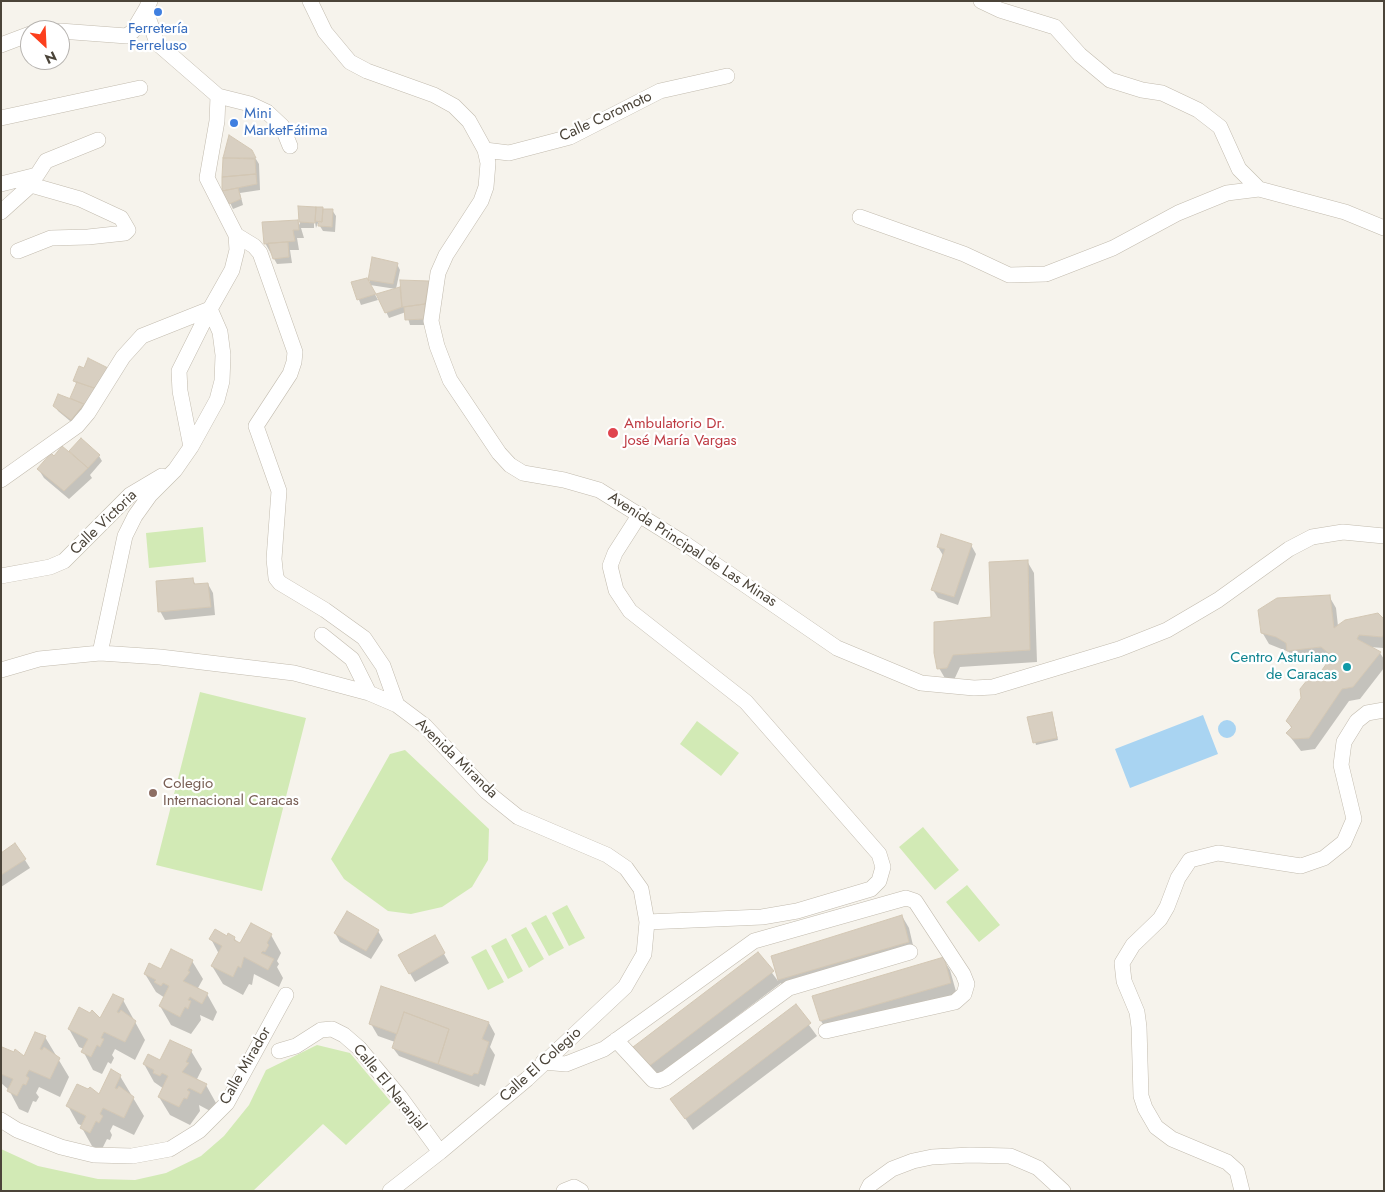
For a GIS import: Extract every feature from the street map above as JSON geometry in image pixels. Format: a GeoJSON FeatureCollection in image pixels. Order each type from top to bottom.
{"type":"FeatureCollection","features":[{"type":"Feature","properties":{"kind":"street","name":"Avenida Principal de Las Minas"},"geometry":{"type":"LineString","coordinates":[[310,1],[326,32],[350,62],[367,71],[434,95],[454,106],[469,121],[485,150],[487,175],[481,201],[446,255],[437,279],[431,321],[442,362],[450,380],[484,434],[510,465],[522,474],[572,482],[599,490],[640,514],[837,648],[921,683],[974,688],[993,686],[1142,641],[1188,619],[1290,549],[1312,538],[1343,532],[1384,536]]}},
{"type":"Feature","properties":{"kind":"street"},"geometry":{"type":"LineString","coordinates":[[981,1],[1000,10],[1055,27],[1080,55],[1110,80],[1142,90],[1162,93],[1198,110],[1220,127],[1239,169],[1259,189]]}},
{"type":"Feature","properties":{"kind":"street"},"geometry":{"type":"LineString","coordinates":[[70,32],[127,36],[133,31],[148,5]]}},
{"type":"Feature","properties":{"kind":"street"},"geometry":{"type":"LineString","coordinates":[[148,5],[152,34],[160,46],[218,96],[250,104],[267,112],[282,126],[290,146]]}},
{"type":"Feature","properties":{"kind":"street"},"geometry":{"type":"LineString","coordinates":[[1,45],[20,38]]}},
{"type":"Feature","properties":{"kind":"street","name":"Calle Coromoto"},"geometry":{"type":"LineString","coordinates":[[485,150],[509,153],[570,137],[660,91],[727,76]]}},
{"type":"Feature","properties":{"kind":"street"},"geometry":{"type":"LineString","coordinates":[[1,118],[140,88]]}},
{"type":"Feature","properties":{"kind":"street"},"geometry":{"type":"LineString","coordinates":[[191,447],[180,391],[179,371],[232,270],[237,250],[236,235],[206,178],[217,121],[218,96]]}},
{"type":"Feature","properties":{"kind":"street"},"geometry":{"type":"LineString","coordinates":[[1,212],[34,180],[46,161],[98,140]]}},
{"type":"Feature","properties":{"kind":"street"},"geometry":{"type":"LineString","coordinates":[[1,184],[34,180],[121,218],[128,230],[125,233],[88,237],[51,238],[18,251]]}},
{"type":"Feature","properties":{"kind":"street"},"geometry":{"type":"LineString","coordinates":[[860,217],[964,254],[1009,275],[1046,274],[1113,248],[1178,213],[1227,193],[1259,189],[1345,212],[1384,228]]}},
{"type":"Feature","properties":{"kind":"street"},"geometry":{"type":"LineString","coordinates":[[236,235],[254,246],[260,253],[295,352],[290,374],[256,426],[279,491],[274,559],[276,576],[280,583],[326,610],[364,638],[384,666],[396,705]]}},
{"type":"Feature","properties":{"kind":"street"},"geometry":{"type":"LineString","coordinates":[[1,670],[39,659],[100,653],[125,536],[135,516],[150,495],[175,470],[213,411],[222,381],[221,339],[210,309]]}},
{"type":"Feature","properties":{"kind":"street"},"geometry":{"type":"LineString","coordinates":[[1,480],[77,426],[90,410],[127,351],[142,336],[210,309]]}},
{"type":"Feature","properties":{"kind":"street","name":"Calle Victoria"},"geometry":{"type":"LineString","coordinates":[[1,576],[50,567],[64,561],[130,495],[175,470]]}},
{"type":"Feature","properties":{"kind":"street"},"geometry":{"type":"LineString","coordinates":[[640,514],[615,553],[610,566],[616,590],[630,611],[746,702],[879,854],[883,867],[879,881],[871,889],[797,911],[762,917],[647,922]]}},
{"type":"Feature","properties":{"kind":"street"},"geometry":{"type":"LineString","coordinates":[[322,635],[352,659],[369,693]]}},
{"type":"Feature","properties":{"kind":"street","name":"Avenida Miranda"},"geometry":{"type":"LineString","coordinates":[[100,653],[160,657],[294,673],[369,693],[396,705],[424,726],[488,792],[518,817],[606,855],[626,868],[641,889],[647,922]]}},
{"type":"Feature","properties":{"kind":"street"},"geometry":{"type":"LineString","coordinates":[[1242,1191],[1236,1172],[1227,1162],[1172,1139],[1156,1126],[1145,1108],[1141,1090],[1137,1012],[1124,981],[1122,963],[1133,945],[1160,919],[1167,907],[1178,878],[1190,860],[1218,853],[1301,866],[1324,858],[1344,842],[1354,819],[1341,765],[1344,742],[1357,721],[1367,714],[1384,710]]}},
{"type":"Feature","properties":{"kind":"street"},"geometry":{"type":"LineString","coordinates":[[543,1062],[566,1064],[604,1048],[754,941],[906,898],[915,901],[963,974],[967,984],[964,994],[955,1002],[826,1031]]}},
{"type":"Feature","properties":{"kind":"street","name":"Calle El Colegio"},"geometry":{"type":"LineString","coordinates":[[395,1189],[527,1079],[625,987],[644,954],[647,922]]}},
{"type":"Feature","properties":{"kind":"street"},"geometry":{"type":"LineString","coordinates":[[616,1040],[653,1080],[658,1081],[666,1078],[789,988],[910,952]]}},
{"type":"Feature","properties":{"kind":"street","name":"Calle Mirador"},"geometry":{"type":"LineString","coordinates":[[1,1120],[17,1130],[61,1147],[94,1155],[132,1156],[170,1149],[199,1131],[227,1103],[286,995]]}},
{"type":"Feature","properties":{"kind":"street","name":"Calle El Naranjal"},"geometry":{"type":"LineString","coordinates":[[279,1051],[296,1046],[321,1030],[332,1029],[344,1035],[359,1048],[400,1097],[440,1152]]}},
{"type":"Feature","properties":{"kind":"street"},"geometry":{"type":"LineString","coordinates":[[867,1191],[870,1185],[886,1173],[912,1161],[932,1157],[970,1155],[1010,1156],[1038,1168],[1063,1191]]}},
{"type":"Feature","properties":{"kind":"street"},"geometry":{"type":"LineString","coordinates":[[564,1191],[574,1187],[581,1191]]}},
{"type":"Feature","properties":{"kind":"green space"},"geometry":{"type":"Polygon","coordinates":[[[203,527],[206,562],[149,568],[146,533],[203,527]]]}},
{"type":"Feature","properties":{"kind":"green space"},"geometry":{"type":"Polygon","coordinates":[[[200,692],[306,718],[262,891],[156,865],[200,692]]]}},
{"type":"Feature","properties":{"kind":"green space"},"geometry":{"type":"Polygon","coordinates":[[[697,721],[739,753],[721,776],[680,744],[697,721]]]}},
{"type":"Feature","properties":{"kind":"green space"},"geometry":{"type":"Polygon","coordinates":[[[405,750],[489,829],[488,860],[472,887],[442,907],[411,914],[388,911],[344,879],[331,859],[390,754],[405,750]]]}},
{"type":"Feature","properties":{"kind":"green space"},"geometry":{"type":"Polygon","coordinates":[[[923,827],[959,870],[935,890],[899,847],[923,827]]]}},
{"type":"Feature","properties":{"kind":"green space"},"geometry":{"type":"Polygon","coordinates":[[[967,885],[1000,925],[979,942],[946,902],[967,885]]]}},
{"type":"Feature","properties":{"kind":"green space"},"geometry":{"type":"Polygon","coordinates":[[[567,905],[585,938],[569,946],[552,913],[567,905]]]}},
{"type":"Feature","properties":{"kind":"green space"},"geometry":{"type":"Polygon","coordinates":[[[546,915],[564,948],[549,956],[531,923],[546,915]]]}},
{"type":"Feature","properties":{"kind":"green space"},"geometry":{"type":"Polygon","coordinates":[[[526,927],[544,959],[529,968],[511,935],[526,927]]]}},
{"type":"Feature","properties":{"kind":"green space"},"geometry":{"type":"Polygon","coordinates":[[[506,938],[523,971],[508,979],[491,946],[506,938]]]}},
{"type":"Feature","properties":{"kind":"green space"},"geometry":{"type":"Polygon","coordinates":[[[486,949],[504,982],[488,990],[471,957],[486,949]]]}},
{"type":"Feature","properties":{"kind":"green space"},"geometry":{"type":"Polygon","coordinates":[[[317,1045],[350,1053],[391,1102],[346,1145],[323,1124],[253,1191],[1,1191],[1,1149],[38,1166],[98,1179],[135,1180],[166,1173],[201,1156],[224,1136],[249,1105],[266,1070],[317,1045]]]}},
{"type":"Feature","properties":{"kind":"water"},"geometry":{"type":"Polygon","coordinates":[[[1203,715],[1218,754],[1130,788],[1115,749],[1203,715]]]}},
{"type":"Feature","properties":{"kind":"water"},"geometry":{"type":"Polygon","coordinates":[[[1223,720],[1231,720],[1236,725],[1234,736],[1223,738],[1218,733],[1218,725],[1223,720]]]}},
{"type":"Feature","properties":{"kind":"building"},"geometry":{"type":"Polygon","coordinates":[[[229,135],[252,150],[256,158],[223,158],[229,135]]]}},
{"type":"Feature","properties":{"kind":"building"},"geometry":{"type":"Polygon","coordinates":[[[223,158],[255,159],[256,174],[222,177],[223,158]]]}},
{"type":"Feature","properties":{"kind":"building"},"geometry":{"type":"Polygon","coordinates":[[[256,174],[257,184],[222,191],[222,177],[256,174]]]}},
{"type":"Feature","properties":{"kind":"building"},"geometry":{"type":"Polygon","coordinates":[[[238,188],[241,199],[229,204],[222,191],[238,188]]]}},
{"type":"Feature","properties":{"kind":"building"},"geometry":{"type":"Polygon","coordinates":[[[298,206],[316,207],[315,223],[299,222],[298,206]]]}},
{"type":"Feature","properties":{"kind":"building"},"geometry":{"type":"Polygon","coordinates":[[[316,207],[323,207],[322,222],[315,221],[316,207]]]}},
{"type":"Feature","properties":{"kind":"building"},"geometry":{"type":"Polygon","coordinates":[[[323,209],[333,209],[332,227],[318,226],[319,221],[322,222],[323,209]]]}},
{"type":"Feature","properties":{"kind":"building"},"geometry":{"type":"Polygon","coordinates":[[[298,220],[299,230],[293,230],[295,241],[264,244],[262,222],[298,220]]]}},
{"type":"Feature","properties":{"kind":"building"},"geometry":{"type":"Polygon","coordinates":[[[288,242],[289,257],[273,259],[268,243],[288,242]]]}},
{"type":"Feature","properties":{"kind":"building"},"geometry":{"type":"Polygon","coordinates":[[[372,257],[398,263],[393,284],[368,280],[372,257]]]}},
{"type":"Feature","properties":{"kind":"building"},"geometry":{"type":"Polygon","coordinates":[[[367,278],[376,294],[357,300],[351,282],[367,278]]]}},
{"type":"Feature","properties":{"kind":"building"},"geometry":{"type":"Polygon","coordinates":[[[400,280],[429,281],[425,304],[402,307],[400,280]]]}},
{"type":"Feature","properties":{"kind":"building"},"geometry":{"type":"Polygon","coordinates":[[[400,287],[402,307],[385,313],[376,294],[400,287]]]}},
{"type":"Feature","properties":{"kind":"building"},"geometry":{"type":"Polygon","coordinates":[[[425,304],[424,319],[405,320],[404,307],[425,304]]]}},
{"type":"Feature","properties":{"kind":"building"},"geometry":{"type":"Polygon","coordinates":[[[88,358],[108,368],[100,390],[73,381],[79,366],[84,368],[88,358]]]}},
{"type":"Feature","properties":{"kind":"building"},"geometry":{"type":"Polygon","coordinates":[[[77,382],[97,389],[88,406],[70,398],[77,382]]]}},
{"type":"Feature","properties":{"kind":"building"},"geometry":{"type":"Polygon","coordinates":[[[58,394],[84,404],[71,420],[53,406],[58,394]]]}},
{"type":"Feature","properties":{"kind":"building"},"geometry":{"type":"Polygon","coordinates":[[[81,438],[100,455],[88,468],[69,451],[81,438]]]}},
{"type":"Feature","properties":{"kind":"building"},"geometry":{"type":"Polygon","coordinates":[[[62,446],[88,468],[64,491],[37,469],[51,453],[54,456],[62,446]]]}},
{"type":"Feature","properties":{"kind":"building"},"geometry":{"type":"Polygon","coordinates":[[[941,534],[972,544],[954,597],[931,590],[945,549],[937,547],[941,534]]]}},
{"type":"Feature","properties":{"kind":"building"},"geometry":{"type":"Polygon","coordinates":[[[1028,560],[1030,650],[953,655],[947,668],[937,669],[934,653],[934,622],[991,617],[989,562],[1028,560]]]}},
{"type":"Feature","properties":{"kind":"building"},"geometry":{"type":"Polygon","coordinates":[[[193,578],[194,584],[208,583],[211,607],[158,612],[156,581],[193,578]]]}},
{"type":"Feature","properties":{"kind":"building","name":"Centro Asturiano de Caracas"},"geometry":{"type":"Polygon","coordinates":[[[1330,595],[1334,628],[1345,620],[1378,613],[1384,619],[1384,634],[1382,637],[1359,635],[1357,639],[1381,652],[1353,687],[1342,689],[1309,738],[1293,739],[1286,733],[1292,727],[1286,721],[1301,698],[1300,689],[1308,679],[1317,677],[1332,656],[1321,647],[1287,651],[1286,643],[1276,637],[1261,633],[1258,610],[1277,598],[1330,595]]]}},
{"type":"Feature","properties":{"kind":"building"},"geometry":{"type":"Polygon","coordinates":[[[1052,712],[1057,738],[1033,743],[1027,717],[1052,712]]]}},
{"type":"Feature","properties":{"kind":"building"},"geometry":{"type":"Polygon","coordinates":[[[15,843],[26,859],[1,875],[1,853],[15,843]]]}},
{"type":"Feature","properties":{"kind":"building"},"geometry":{"type":"Polygon","coordinates":[[[347,911],[379,930],[366,951],[334,933],[347,911]]]}},
{"type":"Feature","properties":{"kind":"building"},"geometry":{"type":"Polygon","coordinates":[[[902,915],[909,942],[778,980],[771,956],[902,915]]]}},
{"type":"Feature","properties":{"kind":"building"},"geometry":{"type":"Polygon","coordinates":[[[251,923],[272,934],[265,952],[261,953],[274,959],[268,970],[244,957],[241,968],[238,966],[233,977],[211,966],[222,946],[209,939],[215,929],[227,936],[228,933],[235,937],[234,940],[240,943],[251,923]]]}},
{"type":"Feature","properties":{"kind":"building"},"geometry":{"type":"Polygon","coordinates":[[[435,935],[445,953],[409,974],[398,955],[435,935]]]}},
{"type":"Feature","properties":{"kind":"building"},"geometry":{"type":"Polygon","coordinates":[[[171,949],[193,960],[188,971],[190,972],[183,981],[208,993],[202,1004],[190,997],[188,1000],[191,1001],[188,1009],[185,1007],[180,1017],[159,1006],[169,986],[163,983],[161,986],[154,982],[156,980],[144,974],[149,963],[161,969],[171,949]]]}},
{"type":"Feature","properties":{"kind":"building"},"geometry":{"type":"Polygon","coordinates":[[[758,952],[774,971],[648,1067],[633,1047],[758,952]]]}},
{"type":"Feature","properties":{"kind":"building"},"geometry":{"type":"Polygon","coordinates":[[[944,957],[951,983],[820,1021],[812,996],[944,957]]]}},
{"type":"Feature","properties":{"kind":"building"},"geometry":{"type":"Polygon","coordinates":[[[381,986],[489,1022],[482,1039],[489,1042],[478,1074],[474,1073],[472,1076],[438,1064],[449,1029],[404,1012],[397,1034],[369,1024],[381,986]]]}},
{"type":"Feature","properties":{"kind":"building"},"geometry":{"type":"Polygon","coordinates":[[[113,994],[124,999],[117,1012],[119,1013],[121,1010],[136,1021],[125,1042],[104,1032],[101,1038],[104,1039],[100,1047],[97,1045],[91,1057],[81,1052],[88,1039],[68,1029],[79,1007],[90,1013],[92,1010],[100,1018],[113,994]]]}},
{"type":"Feature","properties":{"kind":"building"},"geometry":{"type":"Polygon","coordinates":[[[796,1004],[811,1023],[685,1119],[670,1099],[796,1004]]]}},
{"type":"Feature","properties":{"kind":"building"},"geometry":{"type":"Polygon","coordinates":[[[404,1012],[449,1029],[438,1064],[392,1048],[404,1012]]]}},
{"type":"Feature","properties":{"kind":"building"},"geometry":{"type":"Polygon","coordinates":[[[35,1032],[46,1036],[40,1049],[42,1050],[44,1047],[60,1058],[50,1079],[29,1070],[26,1076],[29,1078],[26,1085],[23,1084],[17,1096],[7,1091],[13,1079],[1,1074],[1,1049],[2,1047],[14,1052],[15,1049],[24,1056],[35,1032]]]}},
{"type":"Feature","properties":{"kind":"building"},"geometry":{"type":"Polygon","coordinates":[[[170,1040],[192,1050],[186,1062],[189,1063],[182,1072],[207,1084],[201,1094],[189,1088],[187,1090],[190,1092],[187,1099],[184,1098],[179,1107],[158,1097],[168,1076],[162,1073],[160,1076],[153,1073],[154,1070],[143,1064],[148,1054],[160,1060],[170,1040]]]}},
{"type":"Feature","properties":{"kind":"building"},"geometry":{"type":"Polygon","coordinates":[[[111,1069],[121,1075],[115,1088],[117,1089],[119,1086],[134,1097],[124,1118],[103,1108],[100,1114],[103,1116],[99,1123],[96,1121],[90,1133],[80,1128],[86,1116],[66,1106],[77,1084],[88,1089],[90,1087],[99,1094],[111,1069]]]}},
{"type":"Feature","properties":{"kind":"place","name":"Ferretería Ferreluso"},"geometry":{"type":"Point","coordinates":[158,12]}},
{"type":"Feature","properties":{"kind":"place","name":"Mini MarketFátima"},"geometry":{"type":"Point","coordinates":[234,123]}},
{"type":"Feature","properties":{"kind":"place","name":"Ambulatorio Dr. José María Vargas"},"geometry":{"type":"Point","coordinates":[613,433]}},
{"type":"Feature","properties":{"kind":"place","name":"Centro Asturiano de Caracas"},"geometry":{"type":"Point","coordinates":[1347,667]}},
{"type":"Feature","properties":{"kind":"place","name":"Colegio Internacional Caracas"},"geometry":{"type":"Point","coordinates":[153,793]}}]}
